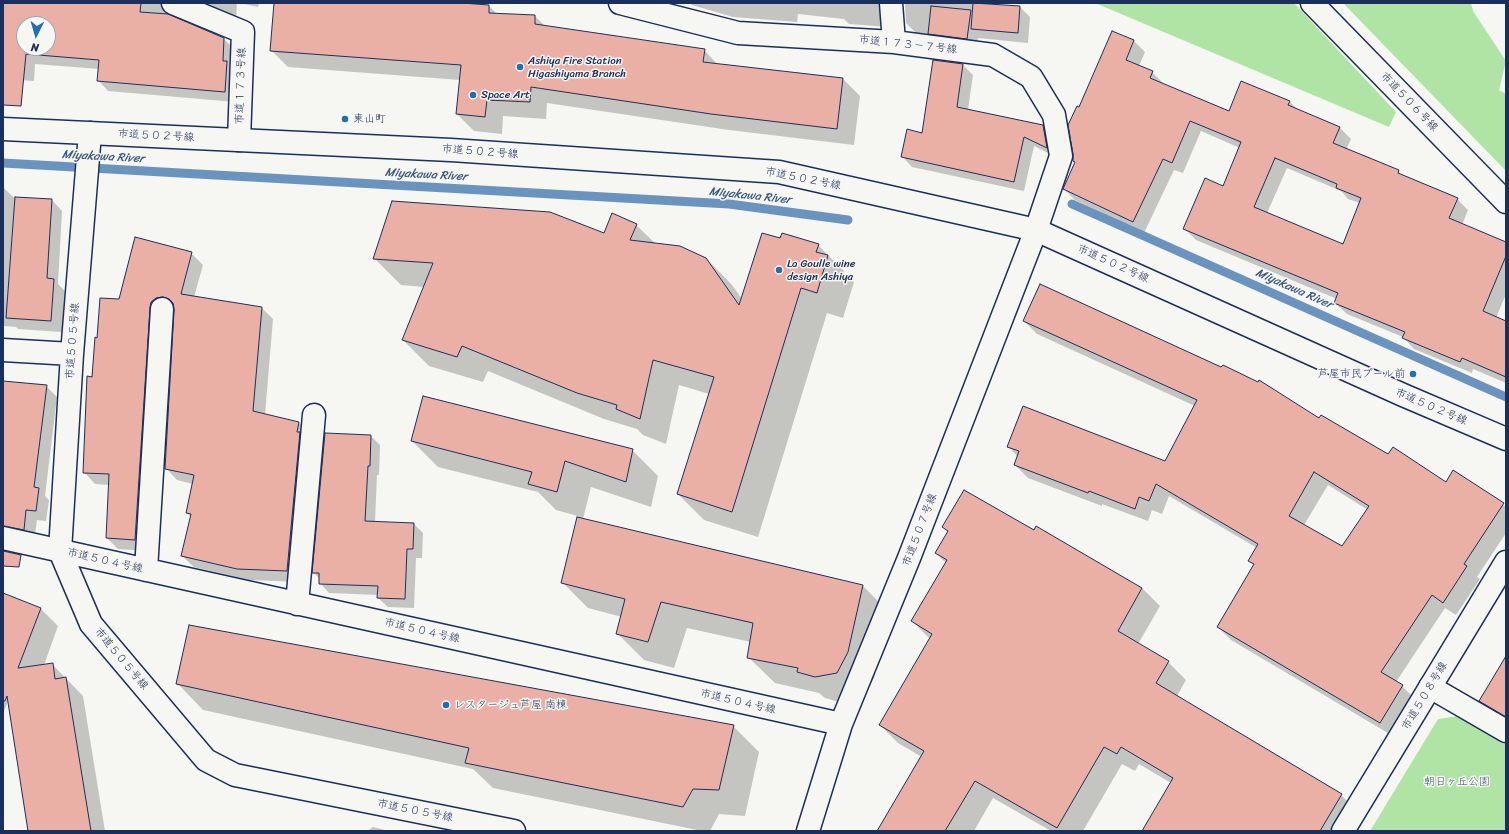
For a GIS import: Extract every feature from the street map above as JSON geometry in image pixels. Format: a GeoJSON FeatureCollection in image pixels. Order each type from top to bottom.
{"type":"FeatureCollection","features":[{"type":"Feature","properties":{"kind":"street","name":"市道１７３号線"},"geometry":{"type":"LineString","coordinates":[[172,3],[243,32],[239,140]]}},
{"type":"Feature","properties":{"kind":"street","name":"市道１７３－７号線"},"geometry":{"type":"LineString","coordinates":[[620,3],[738,33],[894,42],[992,55],[1030,78],[1054,115],[1061,156],[1036,230]]}},
{"type":"Feature","properties":{"kind":"street"},"geometry":{"type":"LineString","coordinates":[[891,3],[894,42]]}},
{"type":"Feature","properties":{"kind":"street","name":"市道５０６号線"},"geometry":{"type":"LineString","coordinates":[[1312,3],[1506,202]]}},
{"type":"Feature","properties":{"kind":"street","name":"市道５０２号線"},"geometry":{"type":"LineString","coordinates":[[3,129],[451,150],[779,172],[1036,230],[1396,392],[1506,439]]}},
{"type":"Feature","properties":{"kind":"street","name":"市道５０５号線"},"geometry":{"type":"LineString","coordinates":[[90,133],[72,354],[60,551],[91,624],[206,760],[235,775],[514,831]]}},
{"type":"Feature","properties":{"kind":"street","name":"市道５０７号線"},"geometry":{"type":"LineString","coordinates":[[808,831],[840,724],[909,558],[1036,230]]}},
{"type":"Feature","properties":{"kind":"street"},"geometry":{"type":"LineString","coordinates":[[146,570],[162,309]]}},
{"type":"Feature","properties":{"kind":"street"},"geometry":{"type":"LineString","coordinates":[[3,350],[72,354]]}},
{"type":"Feature","properties":{"kind":"street"},"geometry":{"type":"LineString","coordinates":[[297,604],[314,415]]}},
{"type":"Feature","properties":{"kind":"street","name":"市道５０４号線"},"geometry":{"type":"LineString","coordinates":[[3,538],[840,724]]}},
{"type":"Feature","properties":{"kind":"street","name":"市道５０８号線"},"geometry":{"type":"LineString","coordinates":[[1344,831],[1506,562]]}},
{"type":"Feature","properties":{"kind":"street"},"geometry":{"type":"LineString","coordinates":[[1430,687],[1506,731]]}},
{"type":"Feature","properties":{"kind":"green space"},"geometry":{"type":"Polygon","coordinates":[[[1095,3],[1294,3],[1396,112],[1389,127],[1095,3]]]}},
{"type":"Feature","properties":{"kind":"green space"},"geometry":{"type":"Polygon","coordinates":[[[1343,3],[1471,3],[1473,11],[1506,61],[1499,90],[1506,94],[1506,171],[1343,3]]]}},
{"type":"Feature","properties":{"kind":"green space","name":"朝日ヶ丘公園"},"geometry":{"type":"Polygon","coordinates":[[[1459,716],[1506,743],[1506,831],[1370,831],[1438,719],[1459,716]]]}},
{"type":"Feature","properties":{"kind":"building"},"geometry":{"type":"Polygon","coordinates":[[[3,3],[141,3],[140,12],[168,14],[224,38],[223,61],[227,61],[225,92],[97,81],[99,60],[50,56],[56,56],[56,16],[16,16],[16,56],[26,56],[21,106],[3,105],[3,3]]]}},
{"type":"Feature","properties":{"kind":"building"},"geometry":{"type":"Polygon","coordinates":[[[274,3],[462,3],[489,5],[489,13],[535,15],[535,24],[705,49],[703,62],[843,78],[837,129],[711,114],[531,87],[530,102],[487,100],[485,117],[456,114],[461,65],[270,51],[274,3]]]}},
{"type":"Feature","properties":{"kind":"building"},"geometry":{"type":"Polygon","coordinates":[[[973,3],[1020,6],[1018,33],[971,29],[973,3]]]}},
{"type":"Feature","properties":{"kind":"building"},"geometry":{"type":"Polygon","coordinates":[[[931,6],[971,10],[967,39],[928,34],[931,6]]]}},
{"type":"Feature","properties":{"kind":"building"},"geometry":{"type":"Polygon","coordinates":[[[1112,31],[1134,40],[1126,60],[1153,71],[1150,78],[1229,111],[1241,81],[1290,101],[1288,105],[1340,127],[1333,143],[1399,170],[1398,173],[1458,198],[1449,218],[1506,242],[1506,256],[1483,311],[1506,321],[1506,377],[1462,358],[1460,362],[1402,338],[1405,332],[1334,303],[1338,293],[1183,229],[1205,178],[1223,186],[1241,142],[1190,121],[1172,163],[1163,159],[1133,222],[1063,189],[1075,162],[1073,161],[1068,125],[1077,106],[1079,107],[1112,31]],[[1275,158],[1254,207],[1343,244],[1361,198],[1336,188],[1337,184],[1275,158]]]}},
{"type":"Feature","properties":{"kind":"building"},"geometry":{"type":"Polygon","coordinates":[[[933,60],[963,64],[957,107],[1043,125],[1047,148],[1024,137],[1014,182],[901,157],[907,129],[922,133],[933,60]]]}},
{"type":"Feature","properties":{"kind":"building"},"geometry":{"type":"Polygon","coordinates":[[[15,197],[52,199],[47,278],[54,279],[51,321],[6,318],[15,197]]]}},
{"type":"Feature","properties":{"kind":"building"},"geometry":{"type":"Polygon","coordinates":[[[392,201],[550,212],[604,233],[612,213],[637,224],[630,240],[680,246],[706,258],[739,305],[762,233],[780,238],[782,233],[819,244],[816,252],[828,255],[817,293],[801,288],[732,512],[677,494],[714,377],[653,360],[640,419],[616,409],[617,405],[577,393],[462,346],[457,357],[402,340],[433,263],[373,259],[392,201]]]}},
{"type":"Feature","properties":{"kind":"building"},"geometry":{"type":"Polygon","coordinates":[[[135,237],[192,252],[181,294],[262,307],[253,411],[299,422],[297,432],[300,432],[287,571],[237,569],[181,556],[191,514],[186,513],[194,475],[165,469],[174,310],[173,303],[169,299],[163,297],[156,298],[151,302],[150,308],[135,540],[106,538],[109,474],[83,473],[87,376],[92,377],[100,298],[119,299],[135,237]]]}},
{"type":"Feature","properties":{"kind":"building"},"geometry":{"type":"Polygon","coordinates":[[[1040,284],[1221,367],[1223,365],[1258,382],[1259,380],[1319,418],[1321,415],[1388,454],[1393,447],[1446,482],[1453,470],[1504,503],[1464,564],[1467,566],[1443,603],[1432,595],[1381,672],[1403,685],[1380,723],[1217,627],[1254,564],[1248,561],[1258,544],[1156,484],[1149,501],[1139,497],[1135,509],[1014,465],[1019,451],[1007,447],[1023,406],[1165,461],[1197,400],[1023,321],[1040,284]],[[1314,472],[1289,516],[1342,546],[1369,506],[1314,472]]]}},
{"type":"Feature","properties":{"kind":"building"},"geometry":{"type":"Polygon","coordinates":[[[3,381],[47,385],[34,487],[39,488],[36,511],[26,510],[24,530],[3,526],[3,381]]]}},
{"type":"Feature","properties":{"kind":"building"},"geometry":{"type":"Polygon","coordinates":[[[423,396],[633,449],[626,482],[565,461],[557,492],[528,484],[532,472],[411,441],[423,396]]]}},
{"type":"Feature","properties":{"kind":"building"},"geometry":{"type":"Polygon","coordinates":[[[325,433],[371,435],[365,521],[414,523],[413,549],[407,549],[405,599],[377,598],[378,586],[319,584],[319,573],[312,573],[325,433]]]}},
{"type":"Feature","properties":{"kind":"building"},"geometry":{"type":"Polygon","coordinates":[[[964,490],[1034,530],[1036,526],[1142,588],[1118,631],[1169,661],[1156,683],[1342,794],[1320,831],[1142,831],[1173,778],[1121,747],[1117,754],[1104,747],[1057,828],[975,781],[945,831],[877,831],[924,751],[879,725],[932,634],[911,621],[947,560],[935,553],[948,531],[942,527],[964,490]]]}},
{"type":"Feature","properties":{"kind":"building"},"geometry":{"type":"Polygon","coordinates":[[[577,517],[863,585],[848,652],[837,673],[815,677],[797,672],[798,668],[747,658],[753,623],[661,602],[648,642],[616,634],[625,599],[561,583],[577,517]]]}},
{"type":"Feature","properties":{"kind":"building"},"geometry":{"type":"Polygon","coordinates":[[[3,551],[21,555],[19,567],[3,566],[3,551]]]}},
{"type":"Feature","properties":{"kind":"building"},"geometry":{"type":"Polygon","coordinates":[[[3,593],[41,608],[18,668],[53,663],[55,679],[66,677],[91,831],[28,831],[7,696],[5,701],[3,701],[3,593]]]}},
{"type":"Feature","properties":{"kind":"building","name":"レスタージュ芦屋 南棟"},"geometry":{"type":"Polygon","coordinates":[[[189,625],[734,725],[719,790],[693,789],[683,807],[465,763],[469,748],[176,684],[189,625]]]}},
{"type":"Feature","properties":{"kind":"building"},"geometry":{"type":"Polygon","coordinates":[[[1506,656],[1506,717],[1479,701],[1506,656]]]}},
{"type":"Feature","properties":{"kind":"waterway","name":"Miyakawa River"},"geometry":{"type":"LineString","coordinates":[[3,163],[729,204],[848,220]]}},
{"type":"Feature","properties":{"kind":"waterway","name":"Miyakawa River"},"geometry":{"type":"LineString","coordinates":[[1072,204],[1506,397]]}},
{"type":"Feature","properties":{"kind":"place","name":"Ashiya Fire Station Higashiyama Branch"},"geometry":{"type":"Point","coordinates":[520,67]}},
{"type":"Feature","properties":{"kind":"place","name":"Space Art"},"geometry":{"type":"Point","coordinates":[473,95]}},
{"type":"Feature","properties":{"kind":"place","name":"東山町"},"geometry":{"type":"Point","coordinates":[345,119]}},
{"type":"Feature","properties":{"kind":"place","name":"La Goulle wine design Ashiya"},"geometry":{"type":"Point","coordinates":[779,270]}},
{"type":"Feature","properties":{"kind":"place","name":"芦屋市民プール前"},"geometry":{"type":"Point","coordinates":[1413,374]}},
{"type":"Feature","properties":{"kind":"place","name":"レスタージュ芦屋 南棟"},"geometry":{"type":"Point","coordinates":[446,705]}}]}
